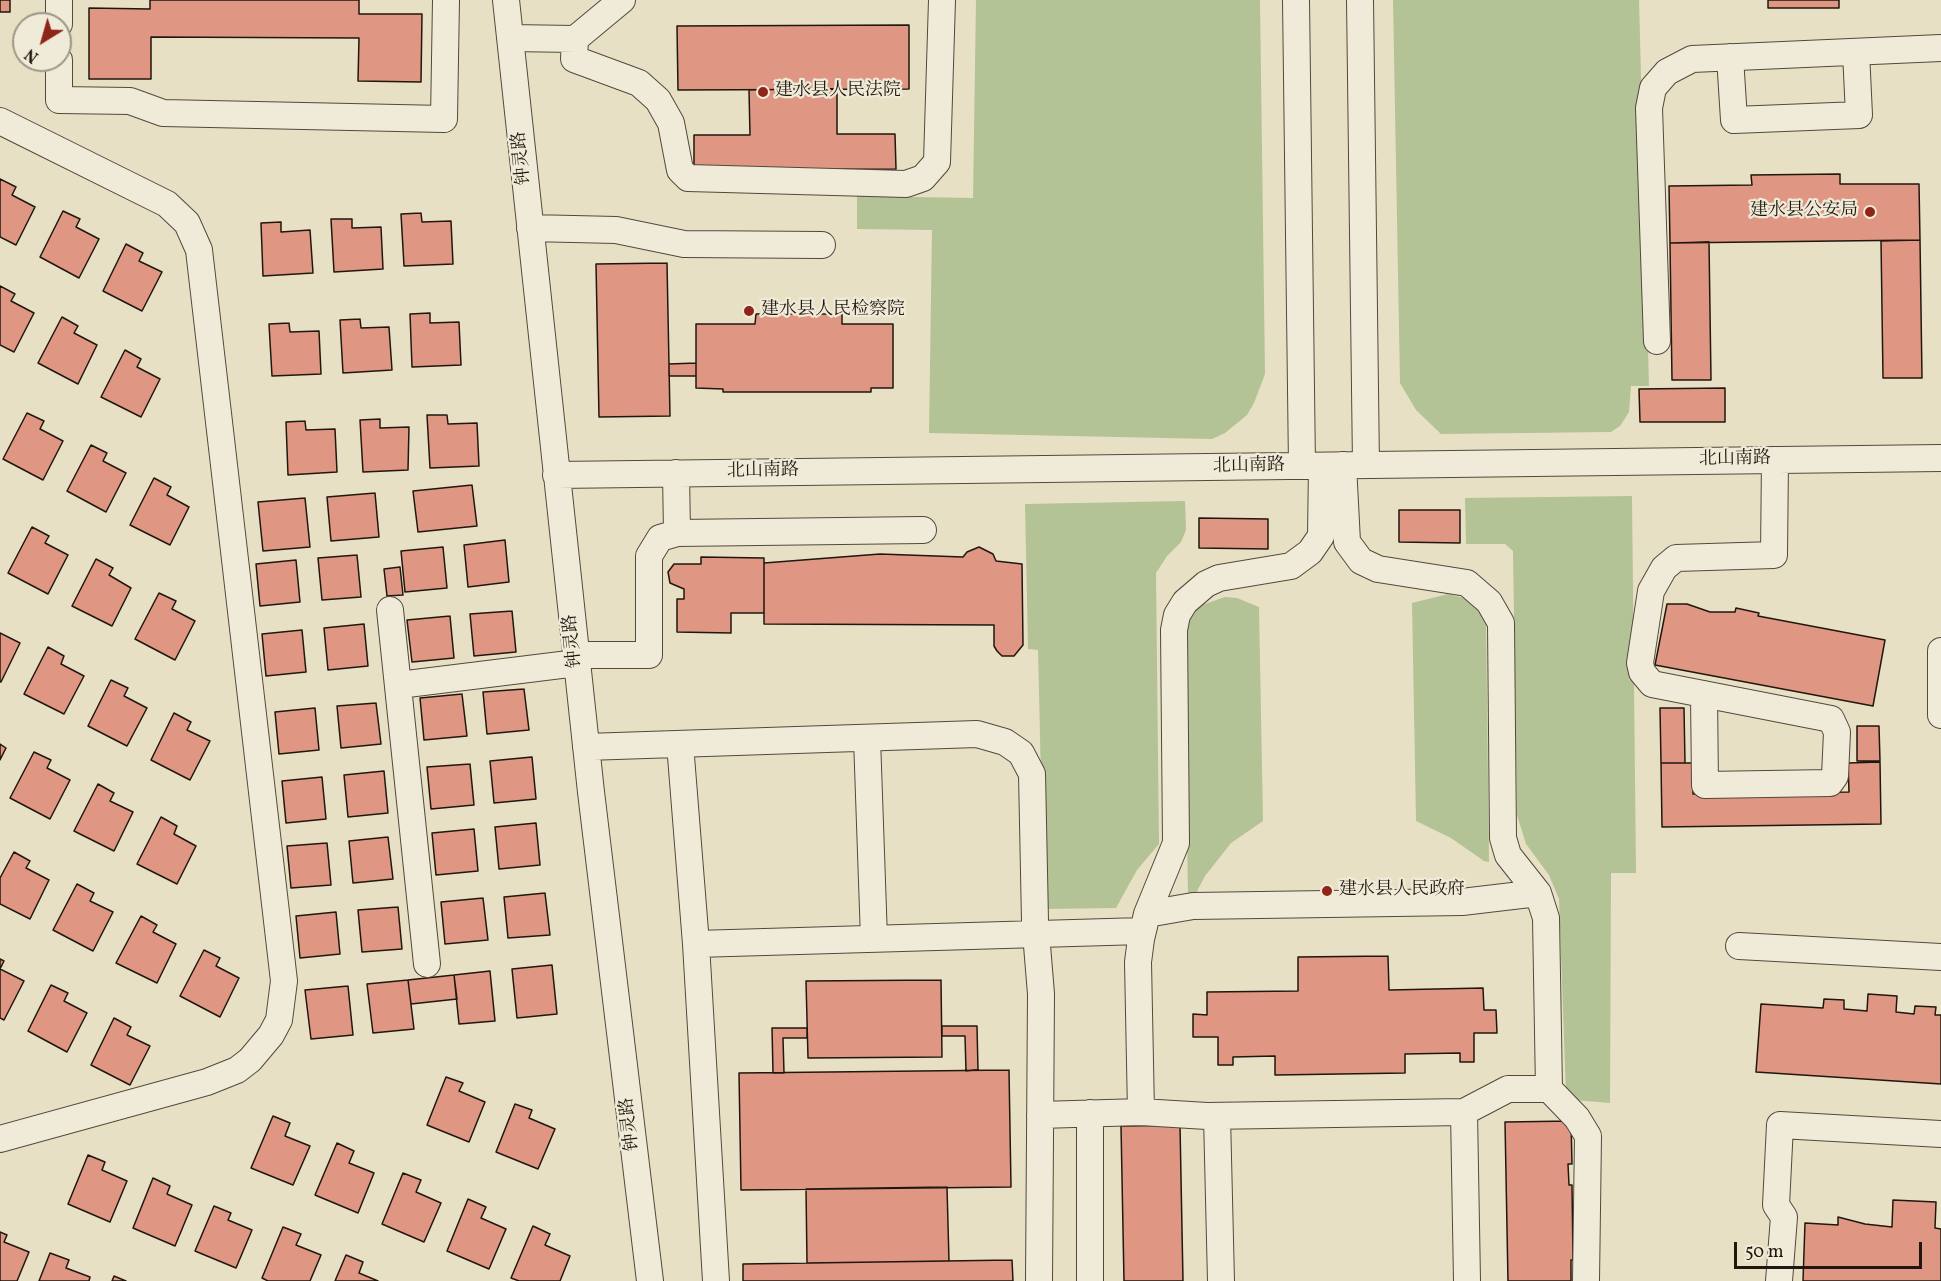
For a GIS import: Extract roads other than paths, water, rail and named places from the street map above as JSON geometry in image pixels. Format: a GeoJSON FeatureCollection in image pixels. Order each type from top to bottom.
{"type":"FeatureCollection","features":[{"type":"Feature","properties":{"kind":"street"},"geometry":{"type":"LineString","coordinates":[[59,72],[59,100],[130,101],[163,113],[444,119],[446,0]]}},
{"type":"Feature","properties":{"kind":"street","name":"钟灵路"},"geometry":{"type":"LineString","coordinates":[[506,0],[576,659],[650,1281]]}},
{"type":"Feature","properties":{"kind":"street"},"geometry":{"type":"LineString","coordinates":[[510,38],[575,39],[622,0]]}},
{"type":"Feature","properties":{"kind":"street"},"geometry":{"type":"LineString","coordinates":[[575,39],[574,59],[639,83],[658,100],[671,123],[680,170],[688,178],[906,184],[923,178],[938,162],[942,0]]}},
{"type":"Feature","properties":{"kind":"street"},"geometry":{"type":"LineString","coordinates":[[1296,0],[1333,465],[1347,542],[1361,561],[1378,569],[1467,583],[1489,602],[1501,623],[1503,838],[1508,855],[1538,893],[1546,918],[1549,1089],[1577,1118],[1588,1137],[1586,1281]]}},
{"type":"Feature","properties":{"kind":"street"},"geometry":{"type":"LineString","coordinates":[[1141,1112],[1138,962],[1144,923],[1176,843],[1174,630],[1177,615],[1185,602],[1206,584],[1219,579],[1291,566],[1310,552],[1321,536],[1333,465],[1360,0]]}},
{"type":"Feature","properties":{"kind":"street"},"geometry":{"type":"LineString","coordinates":[[1657,341],[1649,108],[1653,88],[1667,72],[1692,59],[1941,48]]}},
{"type":"Feature","properties":{"kind":"street"},"geometry":{"type":"LineString","coordinates":[[1730,57],[1734,120],[1859,115],[1856,52]]}},
{"type":"Feature","properties":{"kind":"street"},"geometry":{"type":"LineString","coordinates":[[0,122],[167,204],[187,223],[199,250],[284,981],[279,1020],[271,1035],[254,1056],[237,1070],[207,1082],[0,1139]]}},
{"type":"Feature","properties":{"kind":"street"},"geometry":{"type":"LineString","coordinates":[[530,228],[616,231],[684,244],[822,245]]}},
{"type":"Feature","properties":{"kind":"street","name":"北山南路"},"geometry":{"type":"LineString","coordinates":[[556,475],[1941,458]]}},
{"type":"Feature","properties":{"kind":"street"},"geometry":{"type":"LineString","coordinates":[[1704,694],[1705,785],[1830,783],[1835,776],[1837,732],[1831,719],[1704,694],[1652,684],[1642,672],[1640,663],[1651,591],[1664,568],[1676,558],[1774,555],[1775,460]]}},
{"type":"Feature","properties":{"kind":"street"},"geometry":{"type":"LineString","coordinates":[[676,473],[678,532]]}},
{"type":"Feature","properties":{"kind":"street"},"geometry":{"type":"LineString","coordinates":[[399,685],[576,659],[649,655],[648,556],[660,538],[678,532],[923,530]]}},
{"type":"Feature","properties":{"kind":"street"},"geometry":{"type":"LineString","coordinates":[[390,610],[427,964]]}},
{"type":"Feature","properties":{"kind":"street"},"geometry":{"type":"LineString","coordinates":[[1941,651],[1941,715]]}},
{"type":"Feature","properties":{"kind":"street"},"geometry":{"type":"LineString","coordinates":[[586,747],[977,734],[1005,742],[1021,753],[1032,774],[1036,934],[1041,994],[1039,1281]]}},
{"type":"Feature","properties":{"kind":"street"},"geometry":{"type":"LineString","coordinates":[[867,738],[874,939]]}},
{"type":"Feature","properties":{"kind":"street"},"geometry":{"type":"LineString","coordinates":[[680,744],[696,944],[716,1281]]}},
{"type":"Feature","properties":{"kind":"street"},"geometry":{"type":"LineString","coordinates":[[696,944],[1036,934],[1144,923],[1193,906],[1462,902],[1538,893]]}},
{"type":"Feature","properties":{"kind":"street"},"geometry":{"type":"LineString","coordinates":[[1739,946],[1941,957]]}},
{"type":"Feature","properties":{"kind":"street"},"geometry":{"type":"LineString","coordinates":[[1040,1115],[1141,1112],[1217,1116],[1464,1112],[1508,1089],[1549,1089]]}},
{"type":"Feature","properties":{"kind":"street"},"geometry":{"type":"LineString","coordinates":[[1464,1112],[1467,1281]]}},
{"type":"Feature","properties":{"kind":"street"},"geometry":{"type":"LineString","coordinates":[[1090,1113],[1090,1281]]}},
{"type":"Feature","properties":{"kind":"street"},"geometry":{"type":"LineString","coordinates":[[1217,1116],[1221,1281]]}},
{"type":"Feature","properties":{"kind":"street"},"geometry":{"type":"LineString","coordinates":[[1779,1281],[1784,1217],[1776,1205],[1780,1125],[1941,1134]]}},
{"type":"Feature","properties":{"kind":"place","name":"建水县人民法院"},"geometry":{"type":"Point","coordinates":[763,92]}},
{"type":"Feature","properties":{"kind":"place","name":"建水县公安局"},"geometry":{"type":"Point","coordinates":[1870,212]}},
{"type":"Feature","properties":{"kind":"place","name":"建水县人民检察院"},"geometry":{"type":"Point","coordinates":[749,311]}},
{"type":"Feature","properties":{"kind":"place","name":"建水县人民政府"},"geometry":{"type":"Point","coordinates":[1327,891]}}]}
